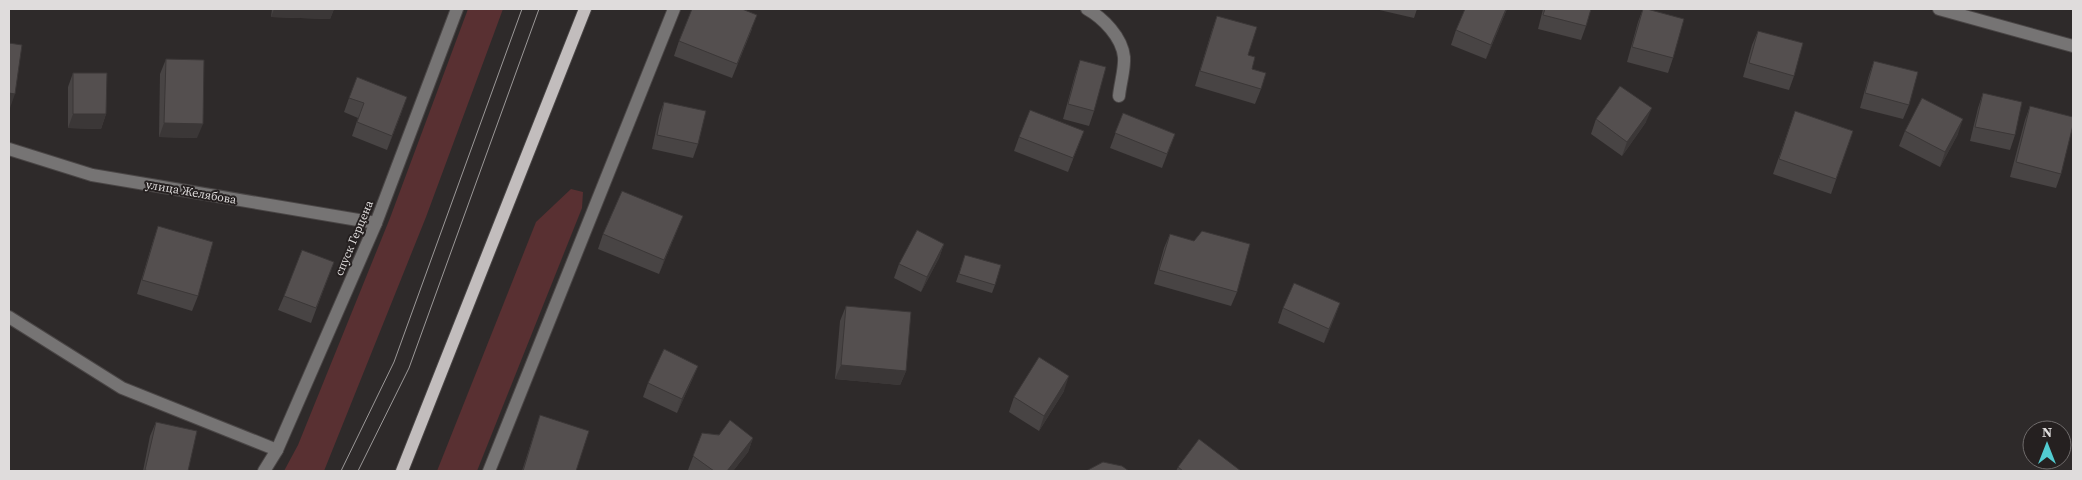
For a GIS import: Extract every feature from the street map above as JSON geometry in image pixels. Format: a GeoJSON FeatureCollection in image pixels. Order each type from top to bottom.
{"type":"FeatureCollection","features":[{"type":"Feature","properties":{"kind":"main road"},"geometry":{"type":"LineString","coordinates":[[402,471],[585,9]]}},
{"type":"Feature","properties":{"kind":"street","name":"спуск Герцена"},"geometry":{"type":"LineString","coordinates":[[264,471],[277,450],[376,224],[457,9]]}},
{"type":"Feature","properties":{"kind":"street"},"geometry":{"type":"LineString","coordinates":[[489,471],[674,9]]}},
{"type":"Feature","properties":{"kind":"street"},"geometry":{"type":"LineString","coordinates":[[1087,9],[1099,15],[1120,42],[1124,57],[1119,96]]}},
{"type":"Feature","properties":{"kind":"street"},"geometry":{"type":"LineString","coordinates":[[1939,9],[2073,46]]}},
{"type":"Feature","properties":{"kind":"street","name":"улица Желябова"},"geometry":{"type":"LineString","coordinates":[[9,150],[92,175],[376,224]]}},
{"type":"Feature","properties":{"kind":"street"},"geometry":{"type":"LineString","coordinates":[[9,318],[122,388],[277,450]]}},
{"type":"Feature","properties":{"kind":"shaded area"},"geometry":{"type":"Polygon","coordinates":[[[468,9],[503,9],[426,217],[324,471],[284,471],[298,445],[390,218],[468,9]]]}},
{"type":"Feature","properties":{"kind":"shaded area"},"geometry":{"type":"Polygon","coordinates":[[[571,189],[583,192],[582,208],[477,471],[437,471],[536,222],[571,189]]]}},
{"type":"Feature","properties":{"kind":"building"},"geometry":{"type":"Polygon","coordinates":[[[692,9],[742,9],[757,15],[737,64],[679,41],[692,9]]]}},
{"type":"Feature","properties":{"kind":"building"},"geometry":{"type":"Polygon","coordinates":[[[1465,9],[1506,9],[1491,45],[1456,30],[1465,9]]]}},
{"type":"Feature","properties":{"kind":"building"},"geometry":{"type":"Polygon","coordinates":[[[1545,9],[1591,9],[1586,26],[1543,15],[1545,9]]]}},
{"type":"Feature","properties":{"kind":"building"},"geometry":{"type":"Polygon","coordinates":[[[1643,9],[1684,19],[1673,58],[1632,47],[1643,9]]]}},
{"type":"Feature","properties":{"kind":"building"},"geometry":{"type":"Polygon","coordinates":[[[1217,16],[1257,27],[1248,55],[1255,57],[1252,69],[1266,73],[1261,89],[1200,71],[1217,16]]]}},
{"type":"Feature","properties":{"kind":"building"},"geometry":{"type":"Polygon","coordinates":[[[1758,31],[1803,43],[1794,76],[1749,63],[1758,31]]]}},
{"type":"Feature","properties":{"kind":"building"},"geometry":{"type":"Polygon","coordinates":[[[9,43],[22,45],[15,94],[9,93],[9,43]]]}},
{"type":"Feature","properties":{"kind":"building"},"geometry":{"type":"Polygon","coordinates":[[[166,59],[204,60],[203,124],[164,123],[166,59]]]}},
{"type":"Feature","properties":{"kind":"building"},"geometry":{"type":"Polygon","coordinates":[[[1080,60],[1106,67],[1094,111],[1068,104],[1080,60]]]}},
{"type":"Feature","properties":{"kind":"building"},"geometry":{"type":"Polygon","coordinates":[[[1874,61],[1918,72],[1909,105],[1865,93],[1874,61]]]}},
{"type":"Feature","properties":{"kind":"building"},"geometry":{"type":"Polygon","coordinates":[[[73,73],[107,73],[106,114],[73,114],[73,73]]]}},
{"type":"Feature","properties":{"kind":"building"},"geometry":{"type":"Polygon","coordinates":[[[357,77],[407,97],[392,136],[357,122],[364,103],[349,98],[357,77]]]}},
{"type":"Feature","properties":{"kind":"building"},"geometry":{"type":"Polygon","coordinates":[[[1620,86],[1652,108],[1627,142],[1596,119],[1620,86]]]}},
{"type":"Feature","properties":{"kind":"building"},"geometry":{"type":"Polygon","coordinates":[[[1983,93],[2022,102],[2015,135],[1975,127],[1983,93]]]}},
{"type":"Feature","properties":{"kind":"building"},"geometry":{"type":"Polygon","coordinates":[[[1922,98],[1963,119],[1945,152],[1905,131],[1922,98]]]}},
{"type":"Feature","properties":{"kind":"building"},"geometry":{"type":"Polygon","coordinates":[[[664,102],[706,111],[698,144],[657,135],[664,102]]]}},
{"type":"Feature","properties":{"kind":"building"},"geometry":{"type":"Polygon","coordinates":[[[2030,106],[2073,117],[2073,125],[2061,174],[2016,162],[2030,106]]]}},
{"type":"Feature","properties":{"kind":"building"},"geometry":{"type":"Polygon","coordinates":[[[1030,110],[1084,131],[1073,158],[1019,137],[1030,110]]]}},
{"type":"Feature","properties":{"kind":"building"},"geometry":{"type":"Polygon","coordinates":[[[1795,111],[1853,131],[1836,179],[1779,159],[1795,111]]]}},
{"type":"Feature","properties":{"kind":"building"},"geometry":{"type":"Polygon","coordinates":[[[1123,113],[1175,134],[1167,154],[1115,133],[1123,113]]]}},
{"type":"Feature","properties":{"kind":"building"},"geometry":{"type":"Polygon","coordinates":[[[622,191],[683,216],[664,260],[603,234],[622,191]]]}},
{"type":"Feature","properties":{"kind":"building"},"geometry":{"type":"Polygon","coordinates":[[[158,226],[213,242],[198,296],[142,280],[158,226]]]}},
{"type":"Feature","properties":{"kind":"building"},"geometry":{"type":"Polygon","coordinates":[[[917,230],[944,244],[927,277],[899,264],[917,230]]]}},
{"type":"Feature","properties":{"kind":"building"},"geometry":{"type":"Polygon","coordinates":[[[1202,231],[1250,244],[1237,292],[1159,270],[1170,234],[1194,241],[1202,231]]]}},
{"type":"Feature","properties":{"kind":"building"},"geometry":{"type":"Polygon","coordinates":[[[302,250],[334,262],[316,308],[284,296],[302,250]]]}},
{"type":"Feature","properties":{"kind":"building"},"geometry":{"type":"Polygon","coordinates":[[[965,255],[1001,265],[995,285],[959,274],[965,255]]]}},
{"type":"Feature","properties":{"kind":"building"},"geometry":{"type":"Polygon","coordinates":[[[1294,283],[1340,303],[1329,329],[1283,308],[1294,283]]]}},
{"type":"Feature","properties":{"kind":"building"},"geometry":{"type":"Polygon","coordinates":[[[846,306],[911,312],[906,371],[841,365],[846,306]]]}},
{"type":"Feature","properties":{"kind":"building"},"geometry":{"type":"Polygon","coordinates":[[[664,349],[698,366],[682,399],[648,383],[664,349]]]}},
{"type":"Feature","properties":{"kind":"building"},"geometry":{"type":"Polygon","coordinates":[[[1039,357],[1069,376],[1044,416],[1014,397],[1039,357]]]}},
{"type":"Feature","properties":{"kind":"building"},"geometry":{"type":"Polygon","coordinates":[[[540,415],[589,431],[576,471],[523,471],[540,415]]]}},
{"type":"Feature","properties":{"kind":"building"},"geometry":{"type":"Polygon","coordinates":[[[730,420],[753,438],[727,471],[714,471],[693,456],[702,433],[719,435],[730,420]]]}},
{"type":"Feature","properties":{"kind":"building"},"geometry":{"type":"Polygon","coordinates":[[[156,422],[197,431],[188,471],[145,470],[156,422]]]}},
{"type":"Feature","properties":{"kind":"building"},"geometry":{"type":"Polygon","coordinates":[[[1199,439],[1241,471],[1183,471],[1178,467],[1199,439]]]}},
{"type":"Feature","properties":{"kind":"building"},"geometry":{"type":"Polygon","coordinates":[[[1103,462],[1122,466],[1129,471],[1086,471],[1103,462]]]}},
{"type":"Feature","properties":{"kind":"tram line"},"geometry":{"type":"LineString","coordinates":[[341,471],[394,362],[522,9]]}},
{"type":"Feature","properties":{"kind":"tram line"},"geometry":{"type":"LineString","coordinates":[[358,471],[409,368],[539,9]]}}]}
